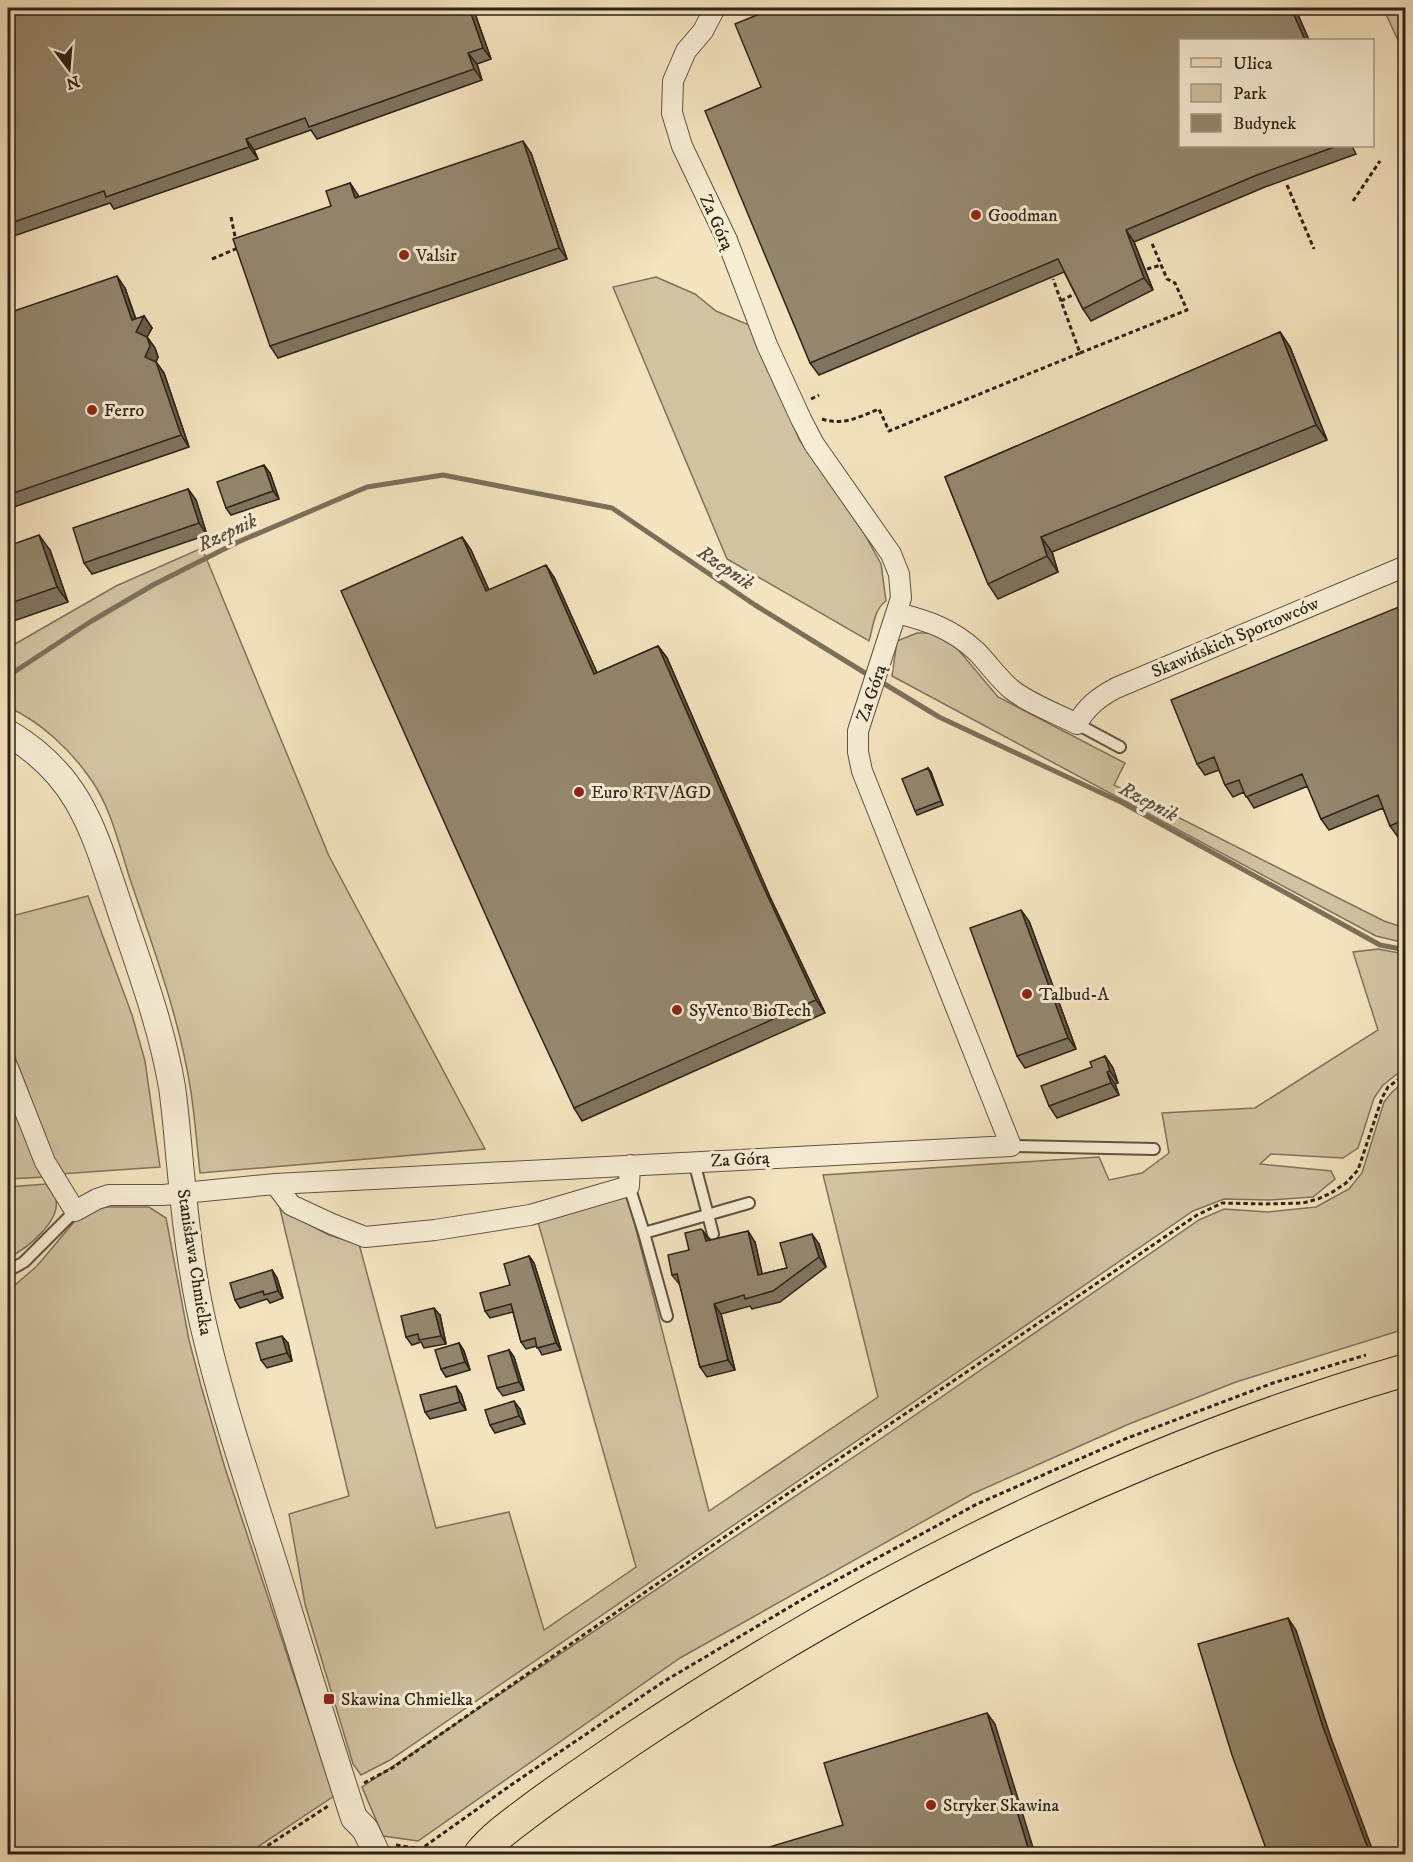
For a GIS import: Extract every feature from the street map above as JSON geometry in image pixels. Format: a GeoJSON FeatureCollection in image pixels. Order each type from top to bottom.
{"type":"FeatureCollection","features":[{"type":"Feature","properties":{"kind":"main road"},"geometry":{"type":"LineString","coordinates":[[459,1854],[485,1848],[544,1800],[727,1677],[891,1583],[1087,1487],[1180,1448],[1347,1387],[1406,1370]]}},
{"type":"Feature","properties":{"kind":"street","name":"Za Górą"},"geometry":{"type":"LineString","coordinates":[[75,1211],[96,1199],[109,1195],[183,1193],[275,1184],[1011,1146],[862,771],[858,752],[858,731],[901,598],[899,574],[891,554],[814,444],[801,419],[767,345],[727,240],[682,146],[672,113],[673,81],[686,51],[703,31],[715,8]]}},
{"type":"Feature","properties":{"kind":"street","name":"Skawińskich Sportowców"},"geometry":{"type":"LineString","coordinates":[[1077,724],[1083,712],[1090,705],[1116,688],[1406,566]]}},
{"type":"Feature","properties":{"kind":"street"},"geometry":{"type":"LineString","coordinates":[[897,613],[926,620],[955,634],[1022,697],[1077,724]]}},
{"type":"Feature","properties":{"kind":"street","name":"Stanisława Chmielka"},"geometry":{"type":"LineString","coordinates":[[8,733],[48,762],[66,782],[86,814],[158,1020],[172,1089],[196,1288],[218,1381],[354,1818],[385,1850]]}},
{"type":"Feature","properties":{"kind":"street"},"geometry":{"type":"LineString","coordinates":[[8,1068],[45,1162],[75,1211]]}},
{"type":"Feature","properties":{"kind":"street"},"geometry":{"type":"LineString","coordinates":[[275,1184],[291,1205],[365,1237],[435,1230],[530,1215],[630,1186],[630,1165]]}},
{"type":"Feature","properties":{"kind":"street","name":"Stanisława Chmielka"},"geometry":{"type":"LineString","coordinates":[[354,1818],[351,1833],[356,1854]]}},
{"type":"Feature","properties":{"kind":"lane"},"geometry":{"type":"LineString","coordinates":[[1077,724],[1120,747]]}},
{"type":"Feature","properties":{"kind":"lane"},"geometry":{"type":"LineString","coordinates":[[1011,1146],[1154,1149]]}},
{"type":"Feature","properties":{"kind":"lane"},"geometry":{"type":"LineString","coordinates":[[694,1162],[713,1234]]}},
{"type":"Feature","properties":{"kind":"lane"},"geometry":{"type":"LineString","coordinates":[[630,1186],[667,1316]]}},
{"type":"Feature","properties":{"kind":"lane"},"geometry":{"type":"LineString","coordinates":[[644,1233],[749,1203]]}},
{"type":"Feature","properties":{"kind":"lane"},"geometry":{"type":"LineString","coordinates":[[8,1271],[24,1262],[75,1211]]}},
{"type":"Feature","properties":{"kind":"path"},"geometry":{"type":"LineString","coordinates":[[1353,201],[1380,161]]}},
{"type":"Feature","properties":{"kind":"path"},"geometry":{"type":"LineString","coordinates":[[1287,185],[1314,249]]}},
{"type":"Feature","properties":{"kind":"path"},"geometry":{"type":"LineString","coordinates":[[212,260],[238,249],[231,217]]}},
{"type":"Feature","properties":{"kind":"path"},"geometry":{"type":"LineString","coordinates":[[821,419],[833,423],[845,422],[879,410],[889,432],[1187,310],[1175,283],[1167,279],[1151,240]]}},
{"type":"Feature","properties":{"kind":"path"},"geometry":{"type":"LineString","coordinates":[[1147,269],[1161,265]]}},
{"type":"Feature","properties":{"kind":"path"},"geometry":{"type":"LineString","coordinates":[[1053,279],[1080,353]]}},
{"type":"Feature","properties":{"kind":"path"},"geometry":{"type":"LineString","coordinates":[[1061,301],[1074,294]]}},
{"type":"Feature","properties":{"kind":"path"},"geometry":{"type":"LineString","coordinates":[[255,1854],[346,1794],[392,1768],[749,1520],[1197,1215],[1222,1203],[1304,1203],[1318,1199],[1346,1184],[1358,1170],[1382,1098],[1388,1087],[1406,1074]]}},
{"type":"Feature","properties":{"kind":"path"},"geometry":{"type":"LineString","coordinates":[[385,1850],[421,1849],[425,1854]]}},
{"type":"Feature","properties":{"kind":"green space"},"geometry":{"type":"Polygon","coordinates":[[[1383,8],[1405,8],[1405,55],[1383,8]]]}},
{"type":"Feature","properties":{"kind":"green space"},"geometry":{"type":"Polygon","coordinates":[[[656,277],[695,294],[716,311],[749,325],[800,441],[864,533],[881,564],[886,601],[876,614],[869,641],[727,559],[613,287],[656,277]]]}},
{"type":"Feature","properties":{"kind":"green space"},"geometry":{"type":"Polygon","coordinates":[[[202,548],[329,856],[485,1149],[200,1173],[191,1092],[180,1038],[166,986],[110,817],[99,792],[75,758],[44,729],[8,707],[8,648],[116,586],[202,548]]]}},
{"type":"Feature","properties":{"kind":"green space"},"geometry":{"type":"Polygon","coordinates":[[[917,633],[931,633],[956,647],[998,697],[1125,763],[1114,785],[1384,921],[1405,928],[1405,943],[1376,936],[892,676],[897,641],[917,633]]]}},
{"type":"Feature","properties":{"kind":"green space"},"geometry":{"type":"Polygon","coordinates":[[[88,896],[132,1015],[145,1061],[160,1167],[60,1174],[8,1039],[8,917],[88,896]]]}},
{"type":"Feature","properties":{"kind":"green space"},"geometry":{"type":"Polygon","coordinates":[[[1378,949],[1405,954],[1405,1068],[1383,1085],[1374,1098],[1358,1148],[1343,1158],[1271,1154],[1260,1164],[1331,1171],[1335,1179],[1313,1197],[1269,1200],[1224,1199],[1193,1211],[390,1760],[361,1775],[353,1764],[305,1604],[289,1514],[349,1496],[280,1209],[329,1235],[359,1244],[436,1528],[509,1512],[544,1630],[636,1567],[538,1222],[627,1195],[709,1511],[878,1397],[823,1175],[1099,1157],[1109,1180],[1142,1173],[1169,1153],[1162,1113],[1255,1108],[1378,1030],[1353,952],[1378,949]]]}},
{"type":"Feature","properties":{"kind":"green space"},"geometry":{"type":"Polygon","coordinates":[[[8,1079],[44,1177],[8,1179],[8,1079]]]}},
{"type":"Feature","properties":{"kind":"green space"},"geometry":{"type":"Polygon","coordinates":[[[1405,1081],[1405,1329],[1236,1382],[1129,1424],[972,1494],[680,1658],[418,1841],[383,1836],[362,1787],[873,1444],[1199,1220],[1224,1209],[1268,1212],[1316,1207],[1349,1189],[1362,1173],[1384,1102],[1405,1081]]]}},
{"type":"Feature","properties":{"kind":"green space"},"geometry":{"type":"Polygon","coordinates":[[[46,1184],[55,1196],[54,1215],[42,1233],[8,1258],[8,1187],[46,1184]]]}},
{"type":"Feature","properties":{"kind":"green space"},"geometry":{"type":"Polygon","coordinates":[[[107,1207],[149,1207],[166,1218],[189,1340],[201,1386],[225,1468],[334,1796],[247,1854],[8,1854],[8,1291],[37,1266],[79,1216],[107,1207]]]}},
{"type":"Feature","properties":{"kind":"building"},"geometry":{"type":"Polygon","coordinates":[[[8,8],[469,8],[483,48],[468,53],[474,69],[309,127],[305,118],[246,139],[249,147],[106,197],[104,191],[8,224],[8,8]]]}},
{"type":"Feature","properties":{"kind":"building","name":"Goodman"},"geometry":{"type":"Polygon","coordinates":[[[774,8],[1291,8],[1305,39],[1179,39],[1179,147],[1334,147],[1257,175],[1126,230],[1144,278],[1083,309],[1058,259],[810,363],[705,111],[761,87],[735,24],[774,8]]]}},
{"type":"Feature","properties":{"kind":"building","name":"Valsir"},"geometry":{"type":"Polygon","coordinates":[[[523,141],[559,248],[270,346],[233,239],[331,206],[326,191],[350,183],[355,198],[523,141]]]}},
{"type":"Feature","properties":{"kind":"building","name":"Ferro"},"geometry":{"type":"Polygon","coordinates":[[[117,276],[132,320],[144,316],[136,332],[147,337],[150,346],[145,357],[156,362],[181,435],[8,495],[8,313],[117,276]]]}},
{"type":"Feature","properties":{"kind":"building"},"geometry":{"type":"Polygon","coordinates":[[[1280,332],[1316,425],[1041,537],[1047,556],[988,584],[945,477],[1280,332]]]}},
{"type":"Feature","properties":{"kind":"building"},"geometry":{"type":"Polygon","coordinates":[[[264,465],[273,491],[226,508],[217,482],[264,465]]]}},
{"type":"Feature","properties":{"kind":"building"},"geometry":{"type":"Polygon","coordinates":[[[188,489],[199,523],[84,563],[73,528],[188,489]]]}},
{"type":"Feature","properties":{"kind":"building"},"geometry":{"type":"Polygon","coordinates":[[[39,535],[57,587],[8,604],[8,546],[39,535]]]}},
{"type":"Feature","properties":{"kind":"building","name":"Euro RTV/AGD"},"geometry":{"type":"Polygon","coordinates":[[[462,537],[486,591],[546,565],[594,674],[658,646],[762,884],[816,1000],[574,1108],[341,591],[462,537]]]}},
{"type":"Feature","properties":{"kind":"building"},"geometry":{"type":"Polygon","coordinates":[[[1406,604],[1406,819],[1390,826],[1378,795],[1321,819],[1302,774],[1246,797],[1239,780],[1225,785],[1214,757],[1197,764],[1171,700],[1406,604]]]}},
{"type":"Feature","properties":{"kind":"building"},"geometry":{"type":"Polygon","coordinates":[[[928,768],[941,801],[915,811],[902,779],[928,768]]]}},
{"type":"Feature","properties":{"kind":"building","name":"Talbud-A"},"geometry":{"type":"Polygon","coordinates":[[[1021,910],[1068,1038],[1017,1056],[970,928],[1021,910]]]}},
{"type":"Feature","properties":{"kind":"building"},"geometry":{"type":"Polygon","coordinates":[[[1105,1056],[1111,1083],[1049,1106],[1041,1086],[1092,1067],[1090,1062],[1105,1056]]]}},
{"type":"Feature","properties":{"kind":"building"},"geometry":{"type":"Polygon","coordinates":[[[701,1229],[706,1241],[748,1231],[758,1275],[787,1268],[780,1243],[812,1234],[819,1257],[773,1291],[745,1299],[744,1295],[714,1304],[728,1360],[700,1367],[677,1274],[672,1275],[668,1255],[689,1250],[685,1233],[701,1229]]]}},
{"type":"Feature","properties":{"kind":"building"},"geometry":{"type":"Polygon","coordinates":[[[529,1256],[556,1343],[537,1348],[535,1338],[521,1342],[511,1304],[485,1311],[480,1293],[510,1285],[504,1264],[529,1256]]]}},
{"type":"Feature","properties":{"kind":"building"},"geometry":{"type":"Polygon","coordinates":[[[272,1270],[278,1291],[264,1295],[263,1291],[235,1300],[230,1283],[272,1270]]]}},
{"type":"Feature","properties":{"kind":"building"},"geometry":{"type":"Polygon","coordinates":[[[434,1308],[441,1336],[419,1340],[418,1334],[406,1337],[401,1316],[434,1308]]]}},
{"type":"Feature","properties":{"kind":"building"},"geometry":{"type":"Polygon","coordinates":[[[282,1336],[287,1353],[261,1360],[256,1343],[282,1336]]]}},
{"type":"Feature","properties":{"kind":"building"},"geometry":{"type":"Polygon","coordinates":[[[459,1343],[465,1362],[441,1369],[435,1350],[459,1343]]]}},
{"type":"Feature","properties":{"kind":"building"},"geometry":{"type":"Polygon","coordinates":[[[509,1350],[519,1382],[497,1388],[488,1356],[509,1350]]]}},
{"type":"Feature","properties":{"kind":"building"},"geometry":{"type":"Polygon","coordinates":[[[456,1386],[460,1402],[425,1412],[420,1395],[456,1386]]]}},
{"type":"Feature","properties":{"kind":"building"},"geometry":{"type":"Polygon","coordinates":[[[514,1401],[519,1416],[490,1425],[485,1410],[514,1401]]]}},
{"type":"Feature","properties":{"kind":"building"},"geometry":{"type":"Polygon","coordinates":[[[1288,1618],[1323,1727],[1370,1854],[1268,1854],[1232,1755],[1198,1644],[1288,1618]]]}},
{"type":"Feature","properties":{"kind":"building","name":"Stryker Skawina"},"geometry":{"type":"Polygon","coordinates":[[[987,1713],[1030,1854],[746,1854],[843,1825],[824,1763],[987,1713]]]}},
{"type":"Feature","properties":{"kind":"waterway","name":"Rzepnik"},"geometry":{"type":"LineString","coordinates":[[8,676],[90,622],[153,585],[238,542],[367,487],[443,475],[612,508],[755,605],[870,676]]}},
{"type":"Feature","properties":{"kind":"waterway","name":"Rzepnik"},"geometry":{"type":"LineString","coordinates":[[878,680],[939,717],[1123,803],[1380,945],[1406,950]]}},
{"type":"Feature","properties":{"kind":"place","name":"Goodman"},"geometry":{"type":"Point","coordinates":[976,215]}},
{"type":"Feature","properties":{"kind":"place","name":"Valsir"},"geometry":{"type":"Point","coordinates":[404,255]}},
{"type":"Feature","properties":{"kind":"place","name":"Ferro"},"geometry":{"type":"Point","coordinates":[92,410]}},
{"type":"Feature","properties":{"kind":"place","name":"Euro RTV/AGD"},"geometry":{"type":"Point","coordinates":[579,792]}},
{"type":"Feature","properties":{"kind":"place","name":"Talbud-A"},"geometry":{"type":"Point","coordinates":[1027,994]}},
{"type":"Feature","properties":{"kind":"place","name":"SyVento BioTech"},"geometry":{"type":"Point","coordinates":[677,1010]}},
{"type":"Feature","properties":{"kind":"place","name":"Skawina Chmielka"},"geometry":{"type":"Point","coordinates":[329,1699]}},
{"type":"Feature","properties":{"kind":"place","name":"Stryker Skawina"},"geometry":{"type":"Point","coordinates":[931,1805]}}]}
